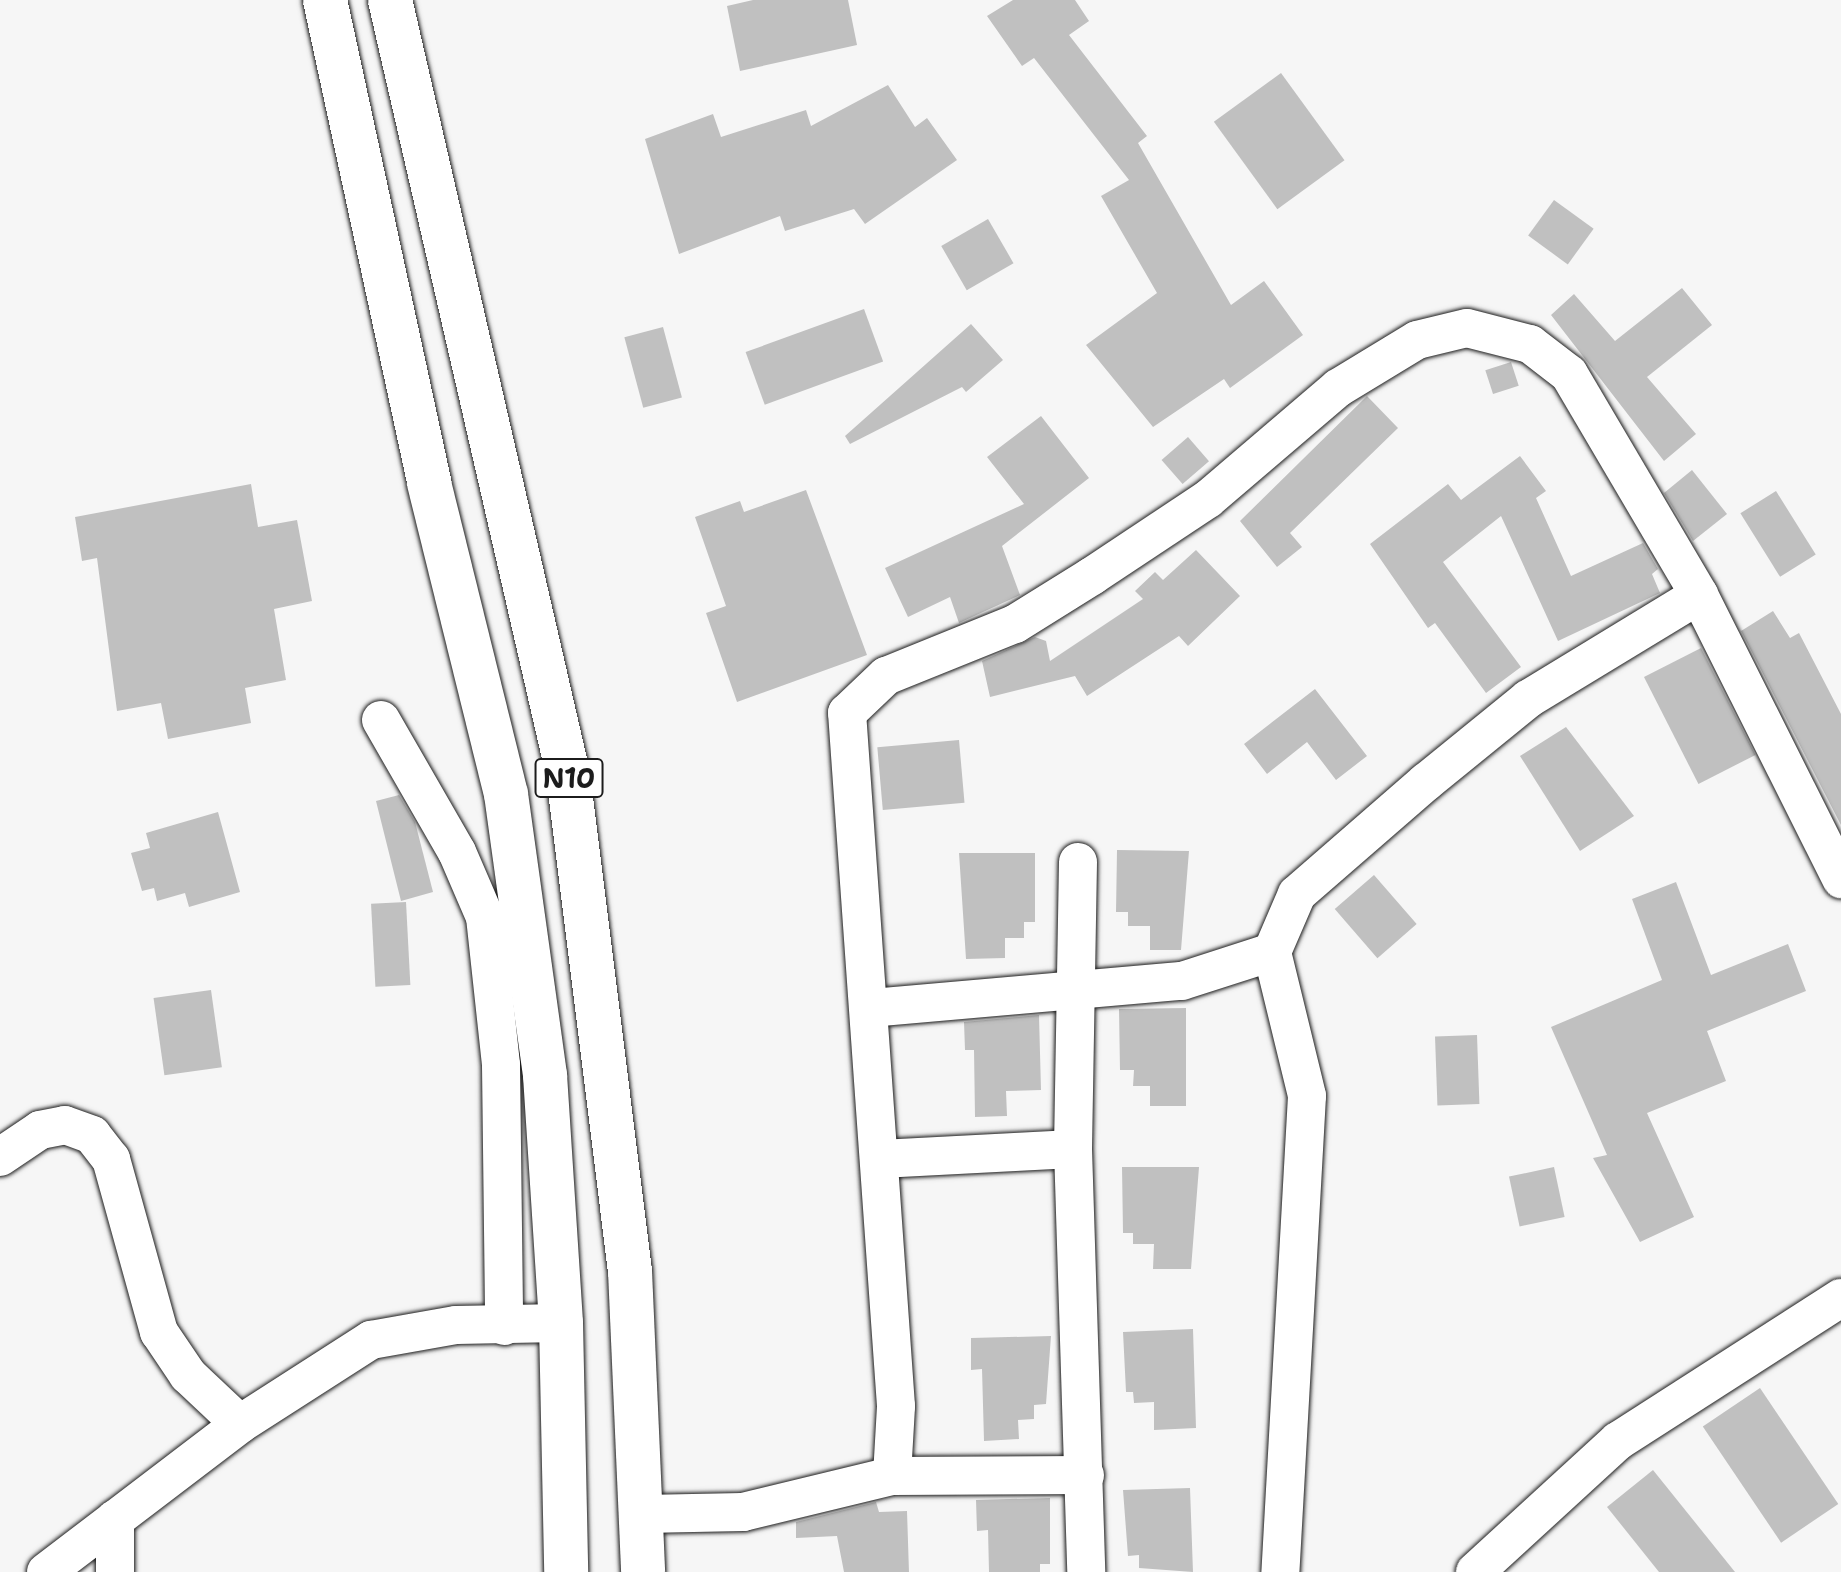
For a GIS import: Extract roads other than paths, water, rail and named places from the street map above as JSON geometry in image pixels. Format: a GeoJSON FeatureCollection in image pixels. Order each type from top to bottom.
{"type":"FeatureCollection","features":[{"type":"Feature","properties":{"kind":"main road","name":"N10"},"geometry":{"type":"LineString","coordinates":[[325,0],[429,483],[506,794],[545,1075],[561,1323],[566,1572]]}},
{"type":"Feature","properties":{"kind":"main road","name":"N10"},"geometry":{"type":"LineString","coordinates":[[390,0],[568,774],[630,1271],[643,1514],[643,1572]]}},
{"type":"Feature","properties":{"kind":"main road"},"geometry":{"type":"LineString","coordinates":[[545,1075],[606,1073]]}},
{"type":"Feature","properties":{"kind":"street"},"geometry":{"type":"LineString","coordinates":[[892,1476],[896,1406],[871,1008],[843,742],[847,713],[861,693],[1015,624],[1092,576],[1208,499],[1338,388],[1417,340],[1467,328],[1530,344],[1569,374],[1699,595],[1841,879]]}},
{"type":"Feature","properties":{"kind":"street"},"geometry":{"type":"LineString","coordinates":[[1280,1572],[1307,1096],[1272,952],[1297,894],[1426,782],[1528,699],[1699,595]]}},
{"type":"Feature","properties":{"kind":"street"},"geometry":{"type":"LineString","coordinates":[[381,720],[485,917],[501,1065],[504,1326]]}},
{"type":"Feature","properties":{"kind":"street"},"geometry":{"type":"LineString","coordinates":[[1078,862],[1079,994],[1073,1149],[1086,1572]]}},
{"type":"Feature","properties":{"kind":"street"},"geometry":{"type":"LineString","coordinates":[[871,1008],[1079,994],[1182,981],[1272,952]]}},
{"type":"Feature","properties":{"kind":"street"},"geometry":{"type":"LineString","coordinates":[[0,1157],[40,1130],[65,1125],[92,1135],[111,1159],[159,1332],[188,1375],[240,1424]]}},
{"type":"Feature","properties":{"kind":"street"},"geometry":{"type":"LineString","coordinates":[[880,1159],[1073,1149]]}},
{"type":"Feature","properties":{"kind":"street"},"geometry":{"type":"LineString","coordinates":[[1475,1572],[1618,1441],[1841,1298]]}},
{"type":"Feature","properties":{"kind":"street"},"geometry":{"type":"LineString","coordinates":[[46,1572],[240,1424],[371,1340],[456,1325],[561,1323]]}},
{"type":"Feature","properties":{"kind":"street"},"geometry":{"type":"LineString","coordinates":[[643,1514],[743,1512],[892,1476],[1085,1475]]}},
{"type":"Feature","properties":{"kind":"street"},"geometry":{"type":"LineString","coordinates":[[115,1519],[115,1572]]}}]}
